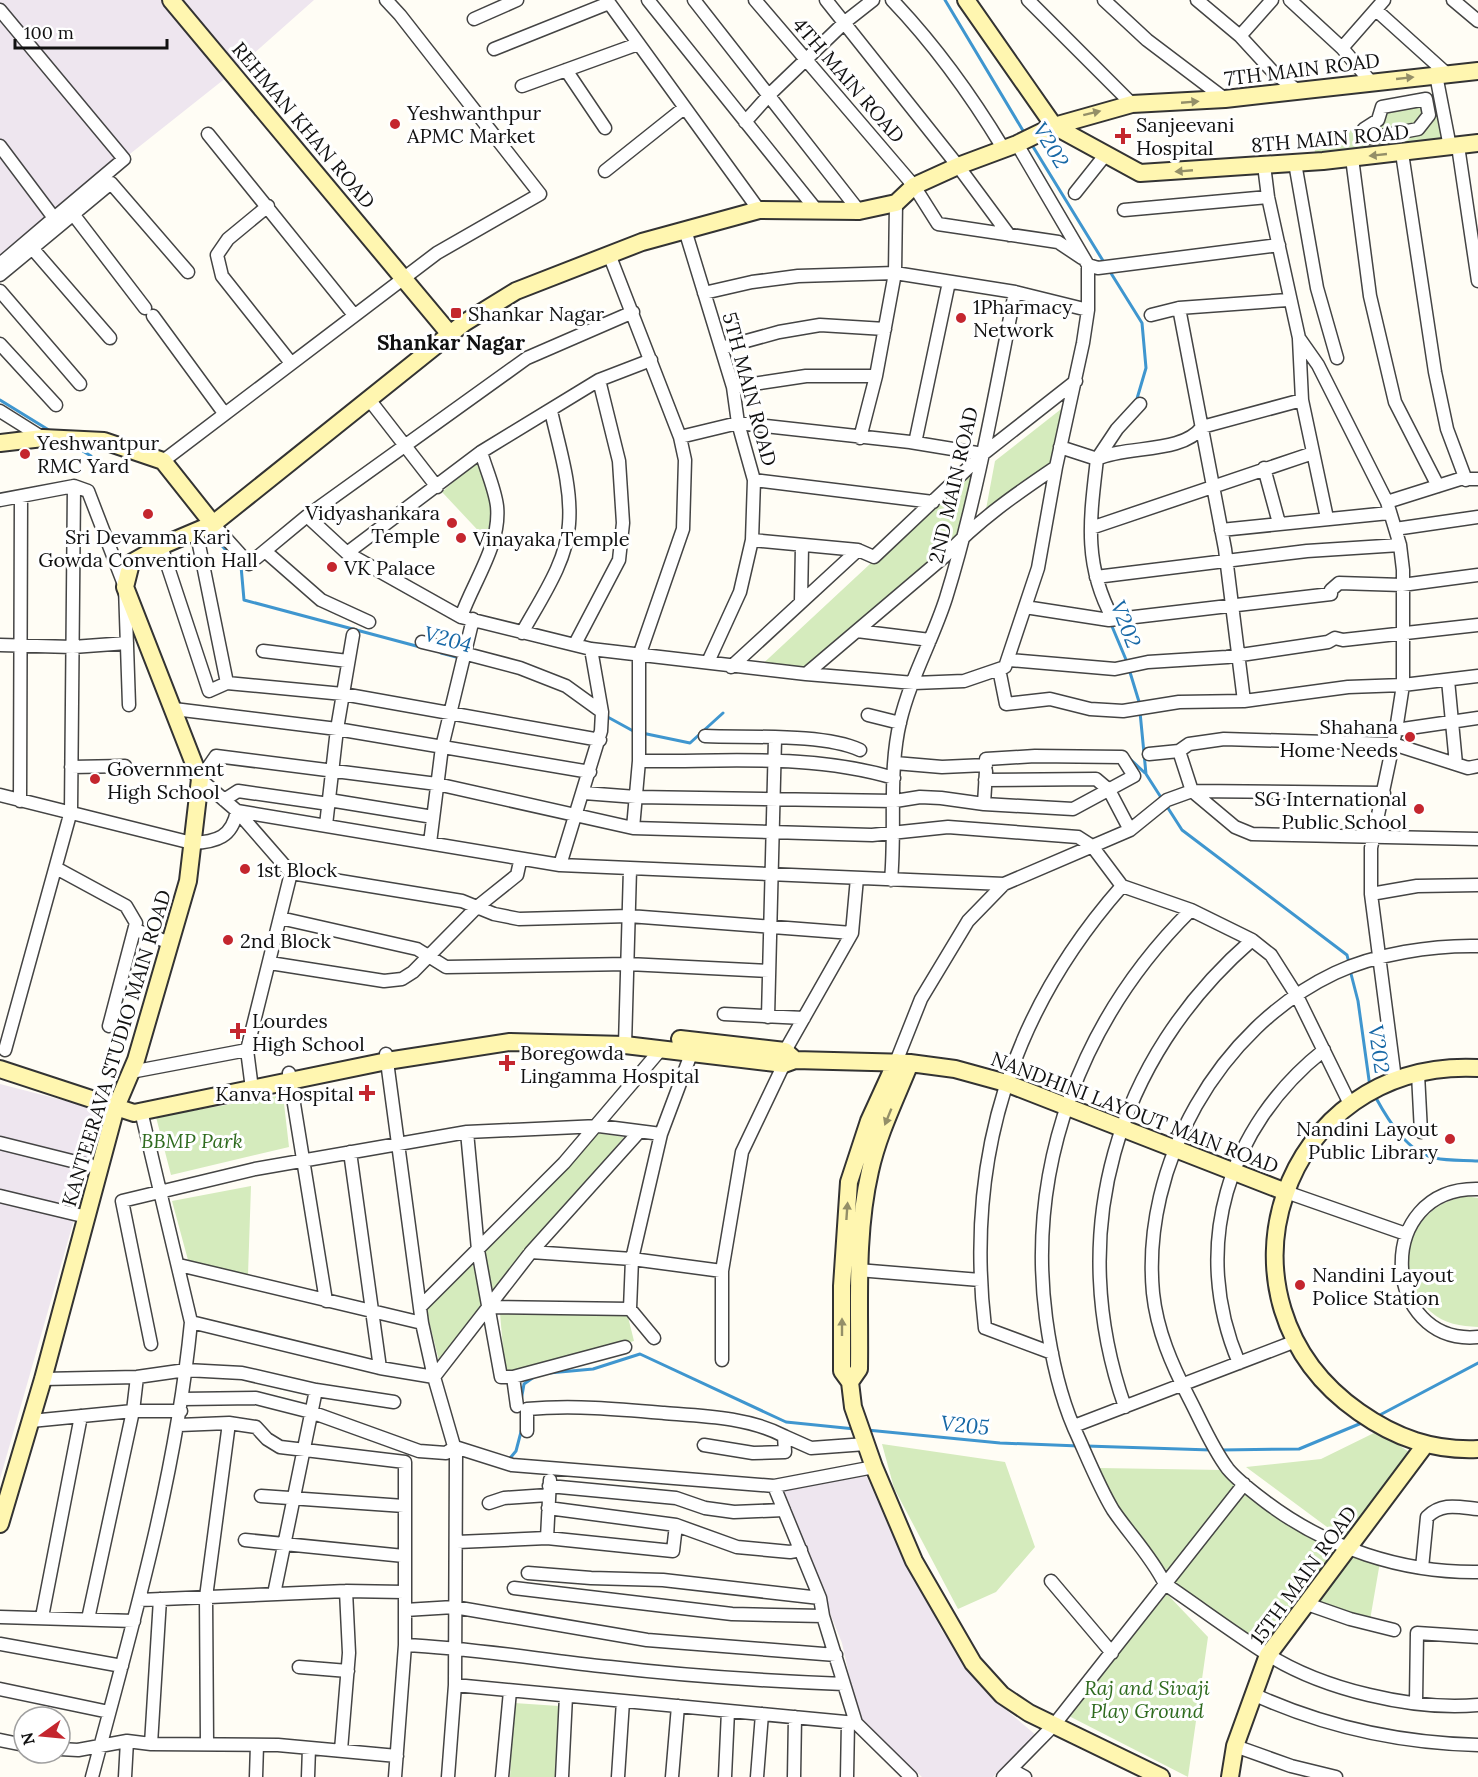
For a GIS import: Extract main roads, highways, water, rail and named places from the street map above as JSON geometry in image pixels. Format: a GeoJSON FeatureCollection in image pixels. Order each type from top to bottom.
{"type":"FeatureCollection","features":[{"type":"Feature","properties":{"kind":"waterway","name":"V202"},"geometry":{"type":"LineString","coordinates":[[945,0],[1025,134]]}},
{"type":"Feature","properties":{"kind":"waterway","name":"V202"},"geometry":{"type":"LineString","coordinates":[[1032,145],[1105,264]]}},
{"type":"Feature","properties":{"kind":"waterway","name":"V202"},"geometry":{"type":"LineString","coordinates":[[1109,270],[1142,323],[1146,368],[1136,402]]}},
{"type":"Feature","properties":{"kind":"waterway","name":"V204"},"geometry":{"type":"LineString","coordinates":[[0,400],[52,432]]}},
{"type":"Feature","properties":{"kind":"waterway","name":"V204"},"geometry":{"type":"LineString","coordinates":[[76,447],[91,456]]}},
{"type":"Feature","properties":{"kind":"waterway","name":"V204"},"geometry":{"type":"LineString","coordinates":[[209,532],[241,566],[244,600],[420,647]]}},
{"type":"Feature","properties":{"kind":"waterway","name":"V202"},"geometry":{"type":"LineString","coordinates":[[1111,624],[1127,662]]}},
{"type":"Feature","properties":{"kind":"waterway","name":"V204"},"geometry":{"type":"LineString","coordinates":[[441,653],[460,658]]}},
{"type":"Feature","properties":{"kind":"waterway","name":"V202"},"geometry":{"type":"LineString","coordinates":[[1129,669],[1140,705]]}},
{"type":"Feature","properties":{"kind":"waterway","name":"V202"},"geometry":{"type":"LineString","coordinates":[[1140,712],[1146,774],[1162,799]]}},
{"type":"Feature","properties":{"kind":"waterway","name":"V204"},"geometry":{"type":"LineString","coordinates":[[642,733],[690,743],[723,713]]}},
{"type":"Feature","properties":{"kind":"waterway","name":"V204"},"geometry":{"type":"LineString","coordinates":[[604,715],[635,732]]}},
{"type":"Feature","properties":{"kind":"waterway","name":"V204"},"geometry":{"type":"LineString","coordinates":[[1130,759],[1145,773]]}},
{"type":"Feature","properties":{"kind":"waterway","name":"V202"},"geometry":{"type":"LineString","coordinates":[[1166,805],[1182,830],[1347,955],[1349,963]]}},
{"type":"Feature","properties":{"kind":"waterway","name":"V202"},"geometry":{"type":"LineString","coordinates":[[1350,970],[1358,1001],[1370,1087]]}},
{"type":"Feature","properties":{"kind":"waterway","name":"V202"},"geometry":{"type":"LineString","coordinates":[[1376,1098],[1386,1116],[1416,1150],[1440,1159],[1478,1161]]}},
{"type":"Feature","properties":{"kind":"waterway","name":"V205"},"geometry":{"type":"LineString","coordinates":[[549,1373],[593,1369],[640,1354],[786,1422],[855,1429]]}},
{"type":"Feature","properties":{"kind":"waterway","name":"V205"},"geometry":{"type":"LineString","coordinates":[[1376,1417],[1478,1363]]}},
{"type":"Feature","properties":{"kind":"waterway","name":"V205"},"geometry":{"type":"LineString","coordinates":[[521,1401],[524,1384],[534,1377]]}},
{"type":"Feature","properties":{"kind":"waterway","name":"V205"},"geometry":{"type":"LineString","coordinates":[[1221,1450],[1299,1449],[1364,1422]]}},
{"type":"Feature","properties":{"kind":"waterway","name":"V205"},"geometry":{"type":"LineString","coordinates":[[511,1457],[516,1451],[522,1428]]}},
{"type":"Feature","properties":{"kind":"waterway","name":"V205"},"geometry":{"type":"LineString","coordinates":[[867,1430],[1000,1443],[1079,1446]]}},
{"type":"Feature","properties":{"kind":"waterway","name":"V205"},"geometry":{"type":"LineString","coordinates":[[1086,1446],[1211,1450]]}},
{"type":"Feature","properties":{"kind":"place","name":"Yeshwanthpur APMC Market"},"geometry":{"type":"Point","coordinates":[395,124]}},
{"type":"Feature","properties":{"kind":"place","name":"Sanjeevani Hospital"},"geometry":{"type":"Point","coordinates":[1123,136]}},
{"type":"Feature","properties":{"kind":"place","name":"Shankar Nagar"},"geometry":{"type":"Point","coordinates":[456,313]}},
{"type":"Feature","properties":{"kind":"place","name":"1Pharmacy Network"},"geometry":{"type":"Point","coordinates":[961,318]}},
{"type":"Feature","properties":{"kind":"place","name":"Yeshwantpur RMC Yard"},"geometry":{"type":"Point","coordinates":[25,454]}},
{"type":"Feature","properties":{"kind":"place","name":"Sri Devamma Kari Gowda Convention Hall"},"geometry":{"type":"Point","coordinates":[148,514]}},
{"type":"Feature","properties":{"kind":"place","name":"Vidyashankara Temple"},"geometry":{"type":"Point","coordinates":[452,523]}},
{"type":"Feature","properties":{"kind":"place","name":"Vinayaka Temple"},"geometry":{"type":"Point","coordinates":[461,538]}},
{"type":"Feature","properties":{"kind":"place","name":"VK Palace"},"geometry":{"type":"Point","coordinates":[332,567]}},
{"type":"Feature","properties":{"kind":"place","name":"Shahana Home Needs"},"geometry":{"type":"Point","coordinates":[1410,737]}},
{"type":"Feature","properties":{"kind":"place","name":"Government High School"},"geometry":{"type":"Point","coordinates":[95,779]}},
{"type":"Feature","properties":{"kind":"place","name":"SG International Public School"},"geometry":{"type":"Point","coordinates":[1419,809]}},
{"type":"Feature","properties":{"kind":"place","name":"1st Block"},"geometry":{"type":"Point","coordinates":[245,869]}},
{"type":"Feature","properties":{"kind":"place","name":"2nd Block"},"geometry":{"type":"Point","coordinates":[228,940]}},
{"type":"Feature","properties":{"kind":"place","name":"Lourdes High School"},"geometry":{"type":"Point","coordinates":[238,1031]}},
{"type":"Feature","properties":{"kind":"place","name":"Boregowda Lingamma Hospital"},"geometry":{"type":"Point","coordinates":[507,1063]}},
{"type":"Feature","properties":{"kind":"place","name":"Kanva Hospital"},"geometry":{"type":"Point","coordinates":[367,1093]}},
{"type":"Feature","properties":{"kind":"place","name":"Nandini Layout Public Library"},"geometry":{"type":"Point","coordinates":[1450,1139]}},
{"type":"Feature","properties":{"kind":"place","name":"Nandini Layout Police Station"},"geometry":{"type":"Point","coordinates":[1300,1285]}},
{"type":"Feature","properties":{"kind":"district","name":"Shankar Nagar"},"geometry":{"type":"Point","coordinates":[451,342]}},
{"type":"Feature","properties":{"kind":"park label","name":"BBMP Park"},"geometry":{"type":"Point","coordinates":[192,1140]}},
{"type":"Feature","properties":{"kind":"park label","name":"Raj and Sivaji Play Ground"},"geometry":{"type":"Point","coordinates":[1147,1698]}}]}
